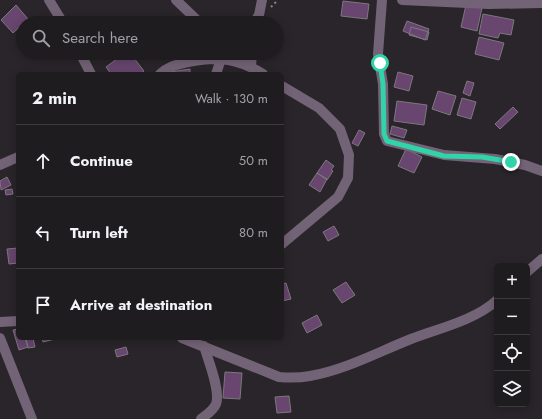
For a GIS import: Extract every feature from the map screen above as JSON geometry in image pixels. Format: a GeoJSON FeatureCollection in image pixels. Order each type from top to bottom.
{"type":"FeatureCollection","features":[{"type":"Feature","properties":{"kind":"street"},"geometry":{"type":"LineString","coordinates":[[49,0],[59,16]]}},
{"type":"Feature","properties":{"kind":"street"},"geometry":{"type":"LineString","coordinates":[[176,0],[193,16]]}},
{"type":"Feature","properties":{"kind":"street"},"geometry":{"type":"LineString","coordinates":[[258,16],[262,0]]}},
{"type":"Feature","properties":{"kind":"street"},"geometry":{"type":"LineString","coordinates":[[382,0],[378,54],[383,84],[384,134],[387,141],[444,156],[495,159],[525,165],[542,171]]}},
{"type":"Feature","properties":{"kind":"street"},"geometry":{"type":"LineString","coordinates":[[402,0],[449,0],[489,4],[542,4]]}},
{"type":"Feature","properties":{"kind":"street"},"geometry":{"type":"LineString","coordinates":[[84,60],[90,72]]}},
{"type":"Feature","properties":{"kind":"street"},"geometry":{"type":"LineString","coordinates":[[162,72],[166,68],[175,65],[200,60]]}},
{"type":"Feature","properties":{"kind":"street"},"geometry":{"type":"LineString","coordinates":[[216,72],[219,60]]}},
{"type":"Feature","properties":{"kind":"street"},"geometry":{"type":"LineString","coordinates":[[231,60],[251,67],[260,72]]}},
{"type":"Feature","properties":{"kind":"street"},"geometry":{"type":"LineString","coordinates":[[251,67],[252,60]]}},
{"type":"Feature","properties":{"kind":"street"},"geometry":{"type":"LineString","coordinates":[[284,87],[319,108],[340,128],[349,155],[348,178],[338,197],[284,242]]}},
{"type":"Feature","properties":{"kind":"street"},"geometry":{"type":"LineString","coordinates":[[0,165],[16,158]]}},
{"type":"Feature","properties":{"kind":"street"},"geometry":{"type":"LineString","coordinates":[[530,269],[542,259]]}},
{"type":"Feature","properties":{"kind":"street"},"geometry":{"type":"LineString","coordinates":[[188,340],[279,377],[292,378],[310,376],[328,372],[474,315],[494,302]]}},
{"type":"Feature","properties":{"kind":"street"},"geometry":{"type":"LineString","coordinates":[[0,322],[16,321]]}},
{"type":"Feature","properties":{"kind":"street"},"geometry":{"type":"LineString","coordinates":[[0,338],[32,419]]}},
{"type":"Feature","properties":{"kind":"street"},"geometry":{"type":"LineString","coordinates":[[201,419],[209,413],[216,404],[218,392],[204,346]]}},
{"type":"Feature","properties":{"kind":"building"},"geometry":{"type":"Polygon","coordinates":[[[343,1],[369,4],[367,19],[341,16],[343,1]]]}},
{"type":"Feature","properties":{"kind":"building"},"geometry":{"type":"Polygon","coordinates":[[[16,5],[25,16],[16,16],[16,30],[13,33],[1,20],[16,5]]]}},
{"type":"Feature","properties":{"kind":"building"},"geometry":{"type":"Polygon","coordinates":[[[466,5],[482,8],[477,31],[461,27],[466,5]]]}},
{"type":"Feature","properties":{"kind":"building"},"geometry":{"type":"Polygon","coordinates":[[[483,14],[514,20],[511,35],[500,33],[498,38],[479,34],[483,14]]]}},
{"type":"Feature","properties":{"kind":"building"},"geometry":{"type":"Polygon","coordinates":[[[407,21],[429,29],[425,40],[403,31],[407,21]]]}},
{"type":"Feature","properties":{"kind":"building"},"geometry":{"type":"Polygon","coordinates":[[[411,27],[429,32],[427,40],[409,35],[411,27]]]}},
{"type":"Feature","properties":{"kind":"building"},"geometry":{"type":"Polygon","coordinates":[[[479,37],[504,43],[499,60],[475,54],[479,37]]]}},
{"type":"Feature","properties":{"kind":"building"},"geometry":{"type":"Polygon","coordinates":[[[116,60],[135,60],[144,71],[110,72],[106,67],[116,60]]]}},
{"type":"Feature","properties":{"kind":"building"},"geometry":{"type":"Polygon","coordinates":[[[190,69],[190,72],[170,72],[190,69]]]}},
{"type":"Feature","properties":{"kind":"building"},"geometry":{"type":"Polygon","coordinates":[[[398,72],[413,76],[409,91],[394,87],[398,72]]]}},
{"type":"Feature","properties":{"kind":"building"},"geometry":{"type":"Polygon","coordinates":[[[467,81],[474,83],[470,96],[463,93],[467,81]]]}},
{"type":"Feature","properties":{"kind":"building"},"geometry":{"type":"Polygon","coordinates":[[[438,91],[456,96],[450,115],[432,109],[438,91]]]}},
{"type":"Feature","properties":{"kind":"building"},"geometry":{"type":"Polygon","coordinates":[[[462,98],[476,102],[471,119],[457,115],[462,98]]]}},
{"type":"Feature","properties":{"kind":"building"},"geometry":{"type":"Polygon","coordinates":[[[397,101],[427,105],[424,125],[394,121],[397,101]]]}},
{"type":"Feature","properties":{"kind":"building"},"geometry":{"type":"Polygon","coordinates":[[[513,107],[518,112],[500,129],[495,124],[513,107]]]}},
{"type":"Feature","properties":{"kind":"building"},"geometry":{"type":"Polygon","coordinates":[[[392,126],[407,130],[404,138],[390,134],[392,126]]]}},
{"type":"Feature","properties":{"kind":"building"},"geometry":{"type":"Polygon","coordinates":[[[359,130],[365,133],[358,146],[352,143],[359,130]]]}},
{"type":"Feature","properties":{"kind":"building"},"geometry":{"type":"Polygon","coordinates":[[[406,149],[422,157],[414,173],[398,166],[406,149]]]}},
{"type":"Feature","properties":{"kind":"building"},"geometry":{"type":"Polygon","coordinates":[[[326,160],[334,166],[331,170],[333,171],[327,180],[317,173],[326,160]]]}},
{"type":"Feature","properties":{"kind":"building"},"geometry":{"type":"Polygon","coordinates":[[[317,173],[327,179],[320,192],[309,185],[317,173]]]}},
{"type":"Feature","properties":{"kind":"building"},"geometry":{"type":"Polygon","coordinates":[[[7,177],[11,185],[1,190],[0,181],[7,177]]]}},
{"type":"Feature","properties":{"kind":"building"},"geometry":{"type":"Polygon","coordinates":[[[12,189],[13,194],[6,195],[5,190],[12,189]]]}},
{"type":"Feature","properties":{"kind":"building"},"geometry":{"type":"Polygon","coordinates":[[[334,226],[339,235],[328,241],[323,232],[334,226]]]}},
{"type":"Feature","properties":{"kind":"building"},"geometry":{"type":"Polygon","coordinates":[[[16,248],[16,263],[9,264],[7,249],[16,248]]]}},
{"type":"Feature","properties":{"kind":"building"},"geometry":{"type":"Polygon","coordinates":[[[346,282],[355,295],[342,303],[333,290],[346,282]]]}},
{"type":"Feature","properties":{"kind":"building"},"geometry":{"type":"Polygon","coordinates":[[[286,283],[291,299],[284,301],[284,284],[286,283]]]}},
{"type":"Feature","properties":{"kind":"building"},"geometry":{"type":"Polygon","coordinates":[[[317,315],[322,325],[307,333],[302,323],[317,315]]]}},
{"type":"Feature","properties":{"kind":"building"},"geometry":{"type":"Polygon","coordinates":[[[16,329],[16,340],[13,330],[16,329]]]}},
{"type":"Feature","properties":{"kind":"building"},"geometry":{"type":"Polygon","coordinates":[[[16,340],[26,340],[28,347],[19,350],[16,340]]]}},
{"type":"Feature","properties":{"kind":"building"},"geometry":{"type":"Polygon","coordinates":[[[26,340],[33,340],[35,347],[28,348],[26,340]]]}},
{"type":"Feature","properties":{"kind":"building"},"geometry":{"type":"Polygon","coordinates":[[[126,347],[128,354],[117,357],[115,350],[126,347]]]}},
{"type":"Feature","properties":{"kind":"building"},"geometry":{"type":"Polygon","coordinates":[[[225,372],[242,373],[240,399],[223,398],[225,372]]]}},
{"type":"Feature","properties":{"kind":"building"},"geometry":{"type":"Polygon","coordinates":[[[289,396],[291,412],[277,413],[275,397],[289,396]]]}},
{"type":"Feature","properties":{"kind":"route"},"geometry":{"type":"LineString","coordinates":[[380,63],[383,84],[382,115],[384,134],[387,141],[399,146],[407,146],[444,156],[482,157],[511,162]]}}]}
